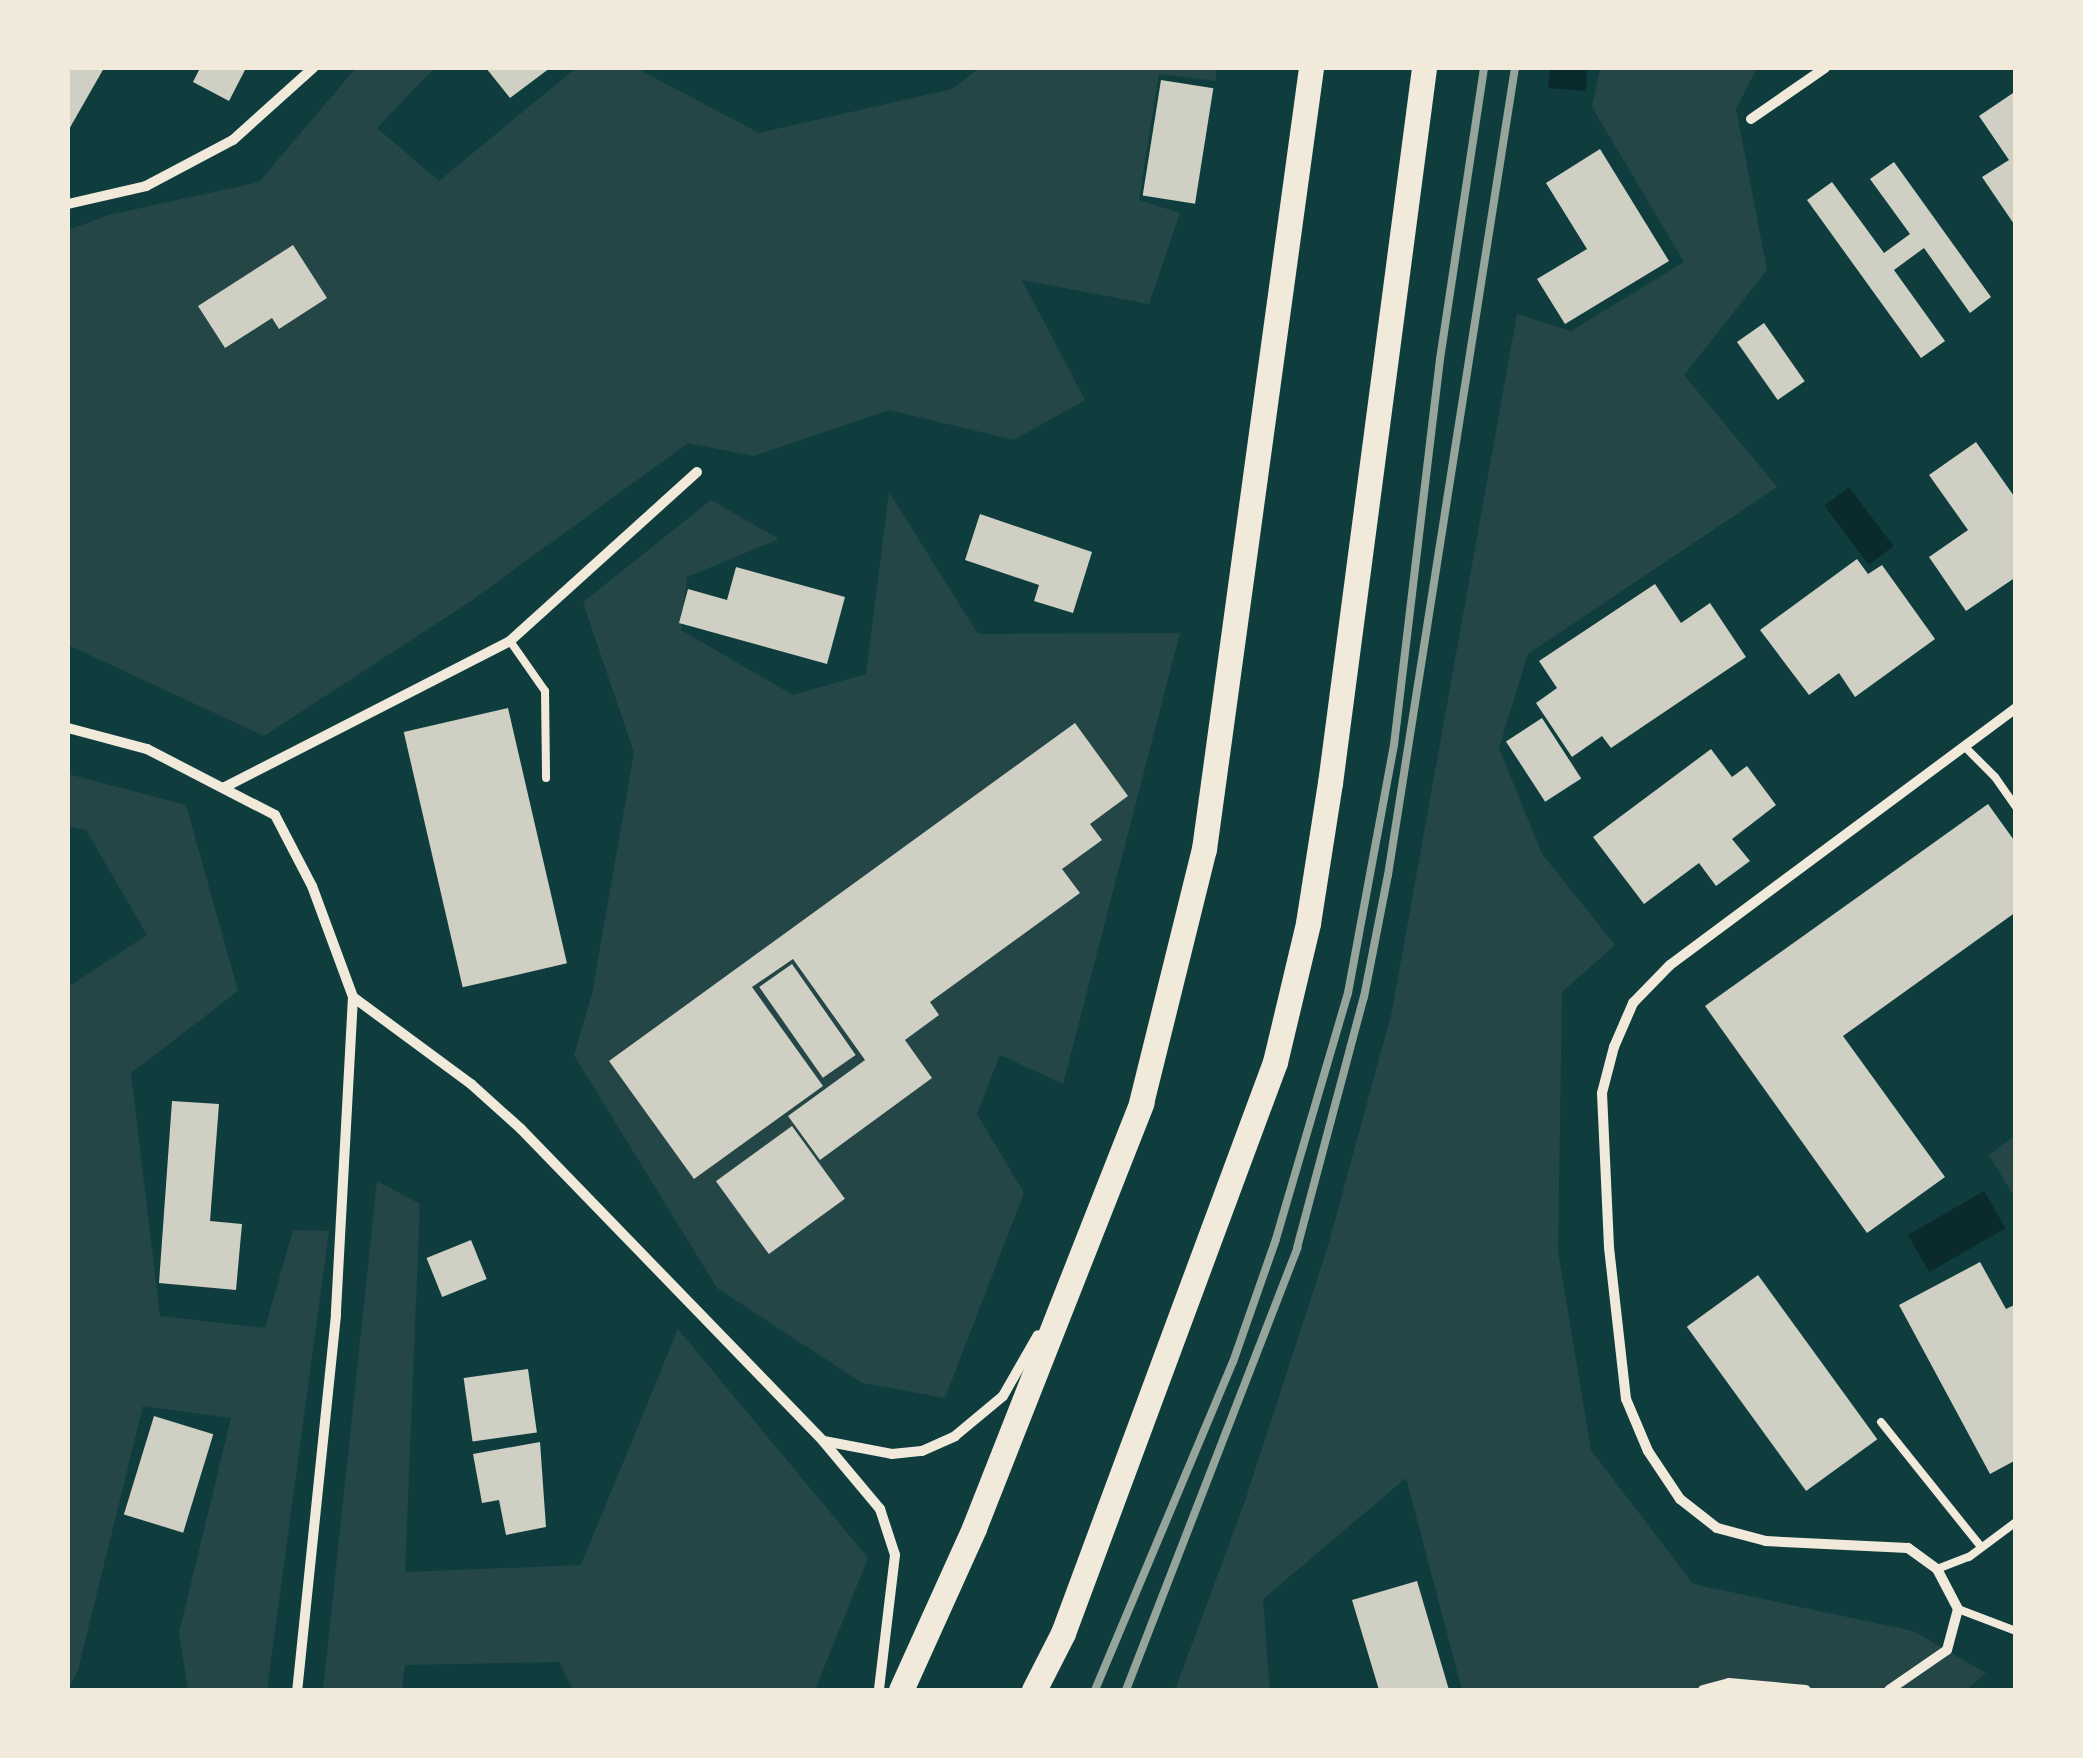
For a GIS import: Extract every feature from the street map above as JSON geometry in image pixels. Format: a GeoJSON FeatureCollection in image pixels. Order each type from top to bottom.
{"type":"FeatureCollection","features":[{"type":"Feature","properties":{"kind":"main road"},"geometry":{"type":"LineString","coordinates":[[901,1690],[974,1528],[1141,1104],[1204,849],[1311,68]]}},
{"type":"Feature","properties":{"kind":"main road"},"geometry":{"type":"LineString","coordinates":[[1034,1690],[1063,1633],[1275,1062],[1308,923],[1330,783],[1424,68]]}},
{"type":"Feature","properties":{"kind":"street"},"geometry":{"type":"LineString","coordinates":[[68,204],[146,186],[233,140],[313,68]]}},
{"type":"Feature","properties":{"kind":"street"},"geometry":{"type":"LineString","coordinates":[[1751,119],[1825,68]]}},
{"type":"Feature","properties":{"kind":"street"},"geometry":{"type":"LineString","coordinates":[[225,788],[510,641],[697,472]]}},
{"type":"Feature","properties":{"kind":"street"},"geometry":{"type":"LineString","coordinates":[[1889,1690],[1947,1650],[1958,1609],[1937,1569],[1908,1548],[1766,1541],[1717,1528],[1680,1499],[1648,1451],[1626,1400],[1608,1247],[1602,1093],[1614,1047],[1633,1003],[1670,965],[1964,746],[2013,714]]}},
{"type":"Feature","properties":{"kind":"street"},"geometry":{"type":"LineString","coordinates":[[68,728],[147,748],[274,815],[312,886],[353,997],[337,1296],[297,1690]]}},
{"type":"Feature","properties":{"kind":"street"},"geometry":{"type":"LineString","coordinates":[[353,997],[471,1084],[521,1129],[823,1441],[880,1509],[894,1555],[879,1690]]}},
{"type":"Feature","properties":{"kind":"street"},"geometry":{"type":"LineString","coordinates":[[823,1441],[892,1454],[922,1451],[955,1436],[1004,1396],[1080,1262]]}},
{"type":"Feature","properties":{"kind":"street"},"geometry":{"type":"LineString","coordinates":[[1703,1690],[1729,1683],[1806,1690]]}},
{"type":"Feature","properties":{"kind":"lane"},"geometry":{"type":"LineString","coordinates":[[510,641],[545,692],[546,778]]}},
{"type":"Feature","properties":{"kind":"lane"},"geometry":{"type":"LineString","coordinates":[[1964,746],[1995,777],[2016,806]]}},
{"type":"Feature","properties":{"kind":"lane"},"geometry":{"type":"LineString","coordinates":[[1881,1422],[1980,1547]]}},
{"type":"Feature","properties":{"kind":"lane"},"geometry":{"type":"LineString","coordinates":[[1937,1569],[1980,1547],[2016,1522]]}},
{"type":"Feature","properties":{"kind":"lane"},"geometry":{"type":"LineString","coordinates":[[1958,1609],[2016,1632]]}},
{"type":"Feature","properties":{"kind":"shaded area"},"geometry":{"type":"Polygon","coordinates":[[[356,68],[434,68],[377,128],[439,181],[576,68],[636,68],[759,133],[952,89],[979,68],[1216,68],[1216,81],[1159,74],[1139,200],[1180,213],[1149,304],[1022,280],[1085,400],[1014,440],[889,410],[754,456],[688,443],[471,601],[264,736],[68,645],[68,230],[109,215],[259,182],[356,68]]]}},
{"type":"Feature","properties":{"kind":"shaded area"},"geometry":{"type":"Polygon","coordinates":[[[1550,68],[1587,68],[1586,91],[1548,88],[1550,68]]]}},
{"type":"Feature","properties":{"kind":"shaded area"},"geometry":{"type":"Polygon","coordinates":[[[1600,68],[1757,68],[1736,109],[1767,270],[1684,375],[1777,487],[1528,654],[1499,748],[1542,854],[1615,945],[1562,992],[1558,1251],[1591,1450],[1693,1584],[1913,1631],[1986,1673],[1966,1690],[1462,1690],[1406,1478],[1263,1599],[1270,1690],[1175,1690],[1244,1504],[1328,1246],[1392,1011],[1517,314],[1571,331],[1684,262],[1592,107],[1600,68]]]}},
{"type":"Feature","properties":{"kind":"shaded area"},"geometry":{"type":"Polygon","coordinates":[[[1849,487],[1894,546],[1869,565],[1824,506],[1849,487]]]}},
{"type":"Feature","properties":{"kind":"shaded area"},"geometry":{"type":"Polygon","coordinates":[[[889,492],[978,634],[1180,633],[1063,1084],[1000,1055],[977,1114],[1024,1193],[945,1398],[862,1383],[717,1288],[574,1055],[592,994],[634,753],[583,602],[711,500],[779,539],[687,577],[681,630],[793,695],[866,674],[889,492]]]}},
{"type":"Feature","properties":{"kind":"shaded area"},"geometry":{"type":"Polygon","coordinates":[[[68,774],[186,805],[238,991],[131,1073],[160,1316],[265,1328],[293,1230],[329,1231],[267,1690],[188,1690],[179,1633],[231,1418],[143,1406],[78,1670],[68,1690],[68,987],[147,935],[86,830],[68,826],[68,774]]]}},
{"type":"Feature","properties":{"kind":"shaded area"},"geometry":{"type":"Polygon","coordinates":[[[2015,1135],[2015,1198],[1989,1155],[2015,1135]]]}},
{"type":"Feature","properties":{"kind":"shaded area"},"geometry":{"type":"Polygon","coordinates":[[[377,1181],[420,1204],[405,1572],[581,1565],[678,1329],[868,1558],[815,1690],[573,1690],[559,1662],[405,1665],[402,1690],[323,1690],[377,1181]]]}},
{"type":"Feature","properties":{"kind":"shaded area"},"geometry":{"type":"Polygon","coordinates":[[[1984,1191],[2006,1228],[1929,1272],[1908,1235],[1984,1191]]]}},
{"type":"Feature","properties":{"kind":"building"},"geometry":{"type":"Polygon","coordinates":[[[68,68],[104,68],[68,131],[68,68]]]}},
{"type":"Feature","properties":{"kind":"building"},"geometry":{"type":"Polygon","coordinates":[[[200,68],[246,68],[229,101],[193,82],[200,68]]]}},
{"type":"Feature","properties":{"kind":"building"},"geometry":{"type":"Polygon","coordinates":[[[486,68],[550,68],[510,98],[486,68]]]}},
{"type":"Feature","properties":{"kind":"building"},"geometry":{"type":"Polygon","coordinates":[[[1161,80],[1213,88],[1195,204],[1143,196],[1161,80]]]}},
{"type":"Feature","properties":{"kind":"building"},"geometry":{"type":"Polygon","coordinates":[[[2016,91],[2016,227],[1982,177],[2009,160],[1979,116],[2016,91]]]}},
{"type":"Feature","properties":{"kind":"building"},"geometry":{"type":"Polygon","coordinates":[[[1600,149],[1669,261],[1565,324],[1537,279],[1587,249],[1546,183],[1600,149]]]}},
{"type":"Feature","properties":{"kind":"building"},"geometry":{"type":"Polygon","coordinates":[[[1894,162],[1991,297],[1970,313],[1924,248],[1894,270],[1945,341],[1921,358],[1807,200],[1832,182],[1884,253],[1910,234],[1870,179],[1894,162]]]}},
{"type":"Feature","properties":{"kind":"building"},"geometry":{"type":"Polygon","coordinates":[[[293,245],[327,298],[279,329],[272,318],[225,348],[198,306],[293,245]]]}},
{"type":"Feature","properties":{"kind":"building"},"geometry":{"type":"Polygon","coordinates":[[[1764,323],[1805,381],[1778,400],[1737,342],[1764,323]]]}},
{"type":"Feature","properties":{"kind":"building"},"geometry":{"type":"Polygon","coordinates":[[[1976,442],[2016,499],[2016,577],[1966,611],[1929,557],[1968,530],[1929,475],[1976,442]]]}},
{"type":"Feature","properties":{"kind":"building"},"geometry":{"type":"Polygon","coordinates":[[[980,514],[1092,552],[1073,613],[1034,601],[1039,585],[965,560],[980,514]]]}},
{"type":"Feature","properties":{"kind":"building"},"geometry":{"type":"Polygon","coordinates":[[[1857,559],[1868,574],[1882,565],[1935,639],[1855,697],[1839,673],[1809,695],[1760,630],[1857,559]]]}},
{"type":"Feature","properties":{"kind":"building"},"geometry":{"type":"Polygon","coordinates":[[[736,567],[845,597],[827,664],[679,623],[688,589],[727,600],[736,567]]]}},
{"type":"Feature","properties":{"kind":"building"},"geometry":{"type":"Polygon","coordinates":[[[1655,584],[1681,623],[1710,603],[1746,657],[1611,748],[1602,736],[1572,757],[1536,703],[1557,688],[1539,661],[1655,584]]]}},
{"type":"Feature","properties":{"kind":"building"},"geometry":{"type":"Polygon","coordinates":[[[508,708],[567,963],[463,987],[404,732],[508,708]]]}},
{"type":"Feature","properties":{"kind":"building"},"geometry":{"type":"Polygon","coordinates":[[[1542,718],[1581,778],[1545,802],[1506,741],[1542,718]]]}},
{"type":"Feature","properties":{"kind":"building"},"geometry":{"type":"Polygon","coordinates":[[[1075,723],[1128,796],[1090,824],[1102,840],[1062,869],[1080,893],[930,1002],[939,1015],[905,1040],[932,1078],[820,1160],[788,1116],[865,1060],[793,959],[752,987],[823,1086],[694,1179],[609,1061],[1075,723]]]}},
{"type":"Feature","properties":{"kind":"building"},"geometry":{"type":"Polygon","coordinates":[[[1711,749],[1732,777],[1747,766],[1776,805],[1732,839],[1750,861],[1716,886],[1699,863],[1644,904],[1593,837],[1711,749]]]}},
{"type":"Feature","properties":{"kind":"building"},"geometry":{"type":"Polygon","coordinates":[[[1988,804],[2016,843],[2016,912],[1843,1036],[1945,1177],[1867,1233],[1705,1006],[1988,804]]]}},
{"type":"Feature","properties":{"kind":"building"},"geometry":{"type":"Polygon","coordinates":[[[792,964],[856,1055],[823,1078],[759,987],[792,964]]]}},
{"type":"Feature","properties":{"kind":"building"},"geometry":{"type":"Polygon","coordinates":[[[172,1101],[219,1104],[210,1221],[242,1224],[236,1290],[159,1283],[172,1101]]]}},
{"type":"Feature","properties":{"kind":"building"},"geometry":{"type":"Polygon","coordinates":[[[792,1126],[845,1199],[769,1254],[716,1181],[792,1126]]]}},
{"type":"Feature","properties":{"kind":"building"},"geometry":{"type":"Polygon","coordinates":[[[471,1240],[487,1279],[442,1297],[426,1258],[471,1240]]]}},
{"type":"Feature","properties":{"kind":"building"},"geometry":{"type":"Polygon","coordinates":[[[1980,1262],[2006,1309],[2016,1304],[2016,1460],[1990,1474],[1899,1305],[1980,1262]]]}},
{"type":"Feature","properties":{"kind":"building"},"geometry":{"type":"Polygon","coordinates":[[[1758,1275],[1877,1439],[1806,1491],[1687,1327],[1758,1275]]]}},
{"type":"Feature","properties":{"kind":"building"},"geometry":{"type":"Polygon","coordinates":[[[528,1369],[537,1432],[473,1441],[464,1378],[528,1369]]]}},
{"type":"Feature","properties":{"kind":"building"},"geometry":{"type":"Polygon","coordinates":[[[154,1416],[213,1434],[183,1533],[124,1514],[154,1416]]]}},
{"type":"Feature","properties":{"kind":"building"},"geometry":{"type":"Polygon","coordinates":[[[540,1442],[546,1527],[506,1535],[499,1500],[482,1503],[473,1454],[540,1442]]]}},
{"type":"Feature","properties":{"kind":"building"},"geometry":{"type":"Polygon","coordinates":[[[1417,1581],[1449,1690],[1379,1690],[1352,1600],[1417,1581]]]}},
{"type":"Feature","properties":{"kind":"railway"},"geometry":{"type":"LineString","coordinates":[[1095,1690],[1233,1362],[1276,1239],[1348,993],[1394,745],[1440,359],[1484,68]]}},
{"type":"Feature","properties":{"kind":"railway"},"geometry":{"type":"LineString","coordinates":[[1126,1690],[1297,1248],[1364,997],[1388,875],[1515,68]]}}]}
